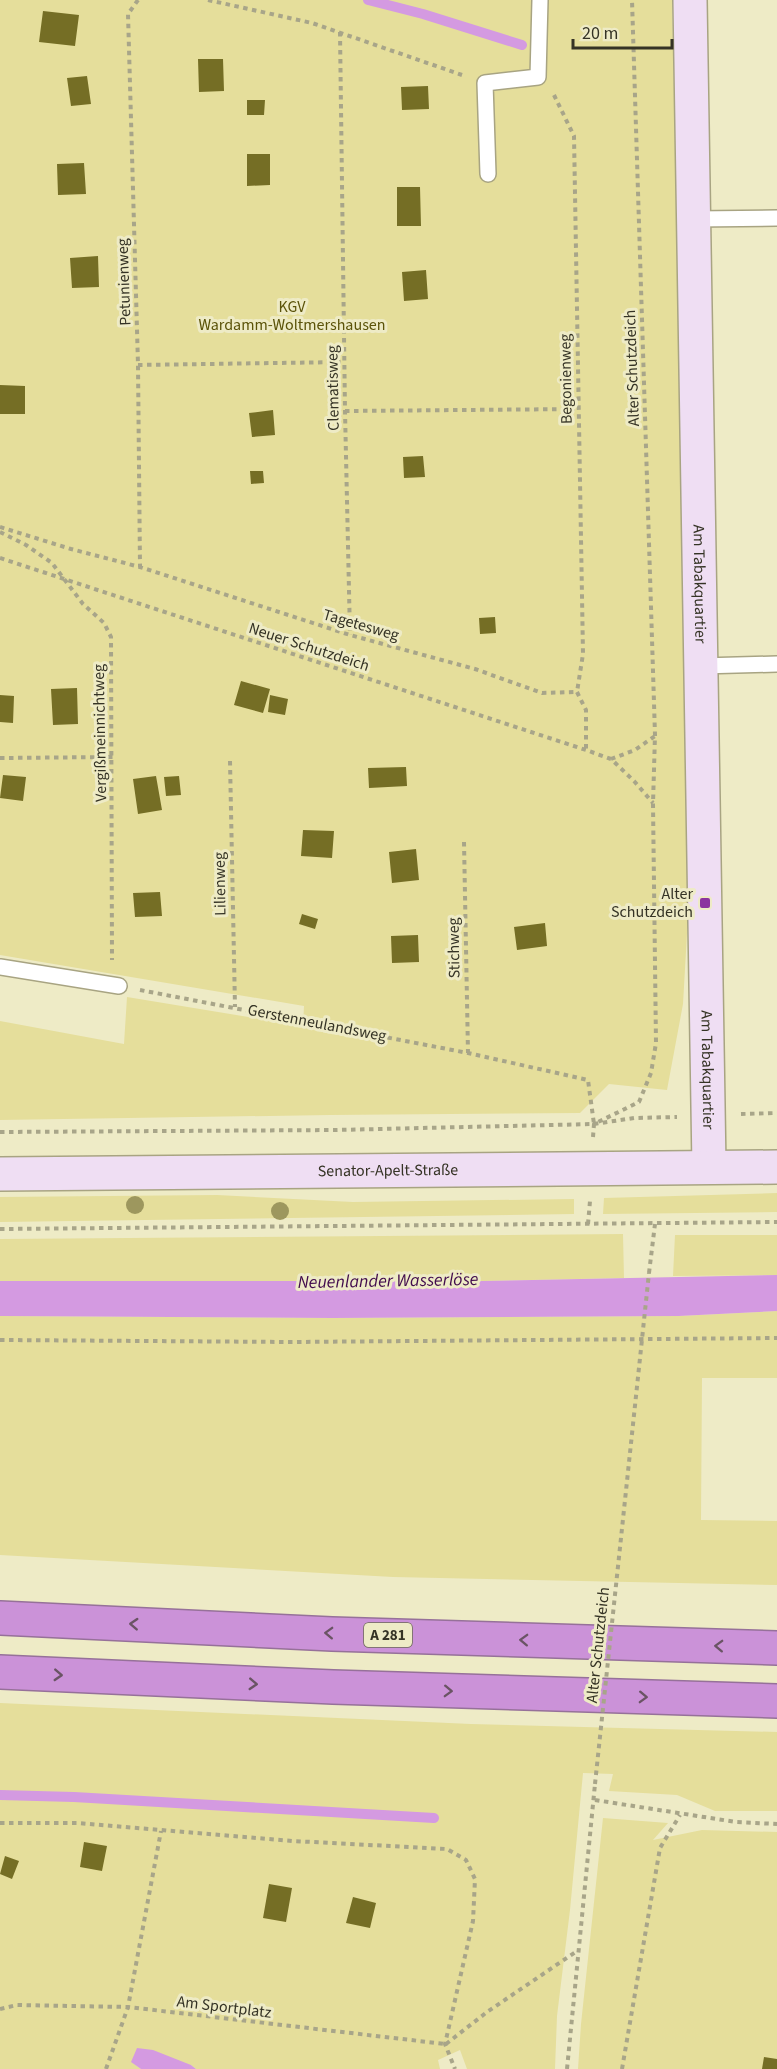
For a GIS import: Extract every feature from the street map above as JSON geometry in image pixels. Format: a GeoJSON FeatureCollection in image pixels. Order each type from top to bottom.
{"type":"FeatureCollection","features":[{"type":"Feature","properties":{"kind":"highway","name":"A 281"},"geometry":{"type":"LineString","coordinates":[[0,1618],[320,1633],[777,1648]]}},
{"type":"Feature","properties":{"kind":"highway"},"geometry":{"type":"LineString","coordinates":[[0,1672],[333,1687],[777,1701]]}},
{"type":"Feature","properties":{"kind":"street","name":"Am Tabakquartier"},"geometry":{"type":"LineString","coordinates":[[690,0],[709,1167]]}},
{"type":"Feature","properties":{"kind":"street","name":"Senator-Apelt-Straße"},"geometry":{"type":"LineString","coordinates":[[0,1174],[777,1167]]}},
{"type":"Feature","properties":{"kind":"lane"},"geometry":{"type":"LineString","coordinates":[[488,174],[485,83],[538,77],[540,0]]}},
{"type":"Feature","properties":{"kind":"lane"},"geometry":{"type":"LineString","coordinates":[[694,219],[777,218]]}},
{"type":"Feature","properties":{"kind":"lane"},"geometry":{"type":"LineString","coordinates":[[701,666],[777,664]]}},
{"type":"Feature","properties":{"kind":"lane"},"geometry":{"type":"LineString","coordinates":[[0,967],[116,985]]}},
{"type":"Feature","properties":{"kind":"path","name":"Petunienweg"},"geometry":{"type":"LineString","coordinates":[[138,0],[128,14],[138,365],[140,567]]}},
{"type":"Feature","properties":{"kind":"path"},"geometry":{"type":"LineString","coordinates":[[208,0],[312,23],[485,83]]}},
{"type":"Feature","properties":{"kind":"path","name":"Alter Schutzdeich"},"geometry":{"type":"LineString","coordinates":[[594,1124],[639,1102],[651,1073],[656,1043],[653,804],[655,735],[632,0]]}},
{"type":"Feature","properties":{"kind":"path","name":"Clematisweg"},"geometry":{"type":"LineString","coordinates":[[340,32],[350,635]]}},
{"type":"Feature","properties":{"kind":"path","name":"Begonienweg"},"geometry":{"type":"LineString","coordinates":[[538,77],[556,97],[574,135],[583,654],[577,692]]}},
{"type":"Feature","properties":{"kind":"path"},"geometry":{"type":"LineString","coordinates":[[138,365],[344,362]]}},
{"type":"Feature","properties":{"kind":"path"},"geometry":{"type":"LineString","coordinates":[[345,411],[578,409]]}},
{"type":"Feature","properties":{"kind":"path"},"geometry":{"type":"LineString","coordinates":[[0,527],[140,567]]}},
{"type":"Feature","properties":{"kind":"path","name":"Vergißmeinnichtweg"},"geometry":{"type":"LineString","coordinates":[[0,532],[26,545],[52,563],[83,604],[104,623],[111,637],[116,985]]}},
{"type":"Feature","properties":{"kind":"path","name":"Neuer Schutzdeich"},"geometry":{"type":"LineString","coordinates":[[0,558],[611,759]]}},
{"type":"Feature","properties":{"kind":"path","name":"Tagetesweg"},"geometry":{"type":"LineString","coordinates":[[140,567],[350,635],[475,669],[542,693],[577,692]]}},
{"type":"Feature","properties":{"kind":"path"},"geometry":{"type":"LineString","coordinates":[[577,692],[586,710],[586,750]]}},
{"type":"Feature","properties":{"kind":"path"},"geometry":{"type":"LineString","coordinates":[[653,804],[634,781],[611,759],[635,750],[655,735]]}},
{"type":"Feature","properties":{"kind":"path"},"geometry":{"type":"LineString","coordinates":[[0,758],[113,757]]}},
{"type":"Feature","properties":{"kind":"path","name":"Lilienweg"},"geometry":{"type":"LineString","coordinates":[[230,761],[235,1007]]}},
{"type":"Feature","properties":{"kind":"path","name":"Stichweg"},"geometry":{"type":"LineString","coordinates":[[464,842],[468,1053]]}},
{"type":"Feature","properties":{"kind":"path","name":"Gerstenneulandsweg"},"geometry":{"type":"LineString","coordinates":[[116,985],[468,1053],[588,1080],[594,1124]]}},
{"type":"Feature","properties":{"kind":"path"},"geometry":{"type":"LineString","coordinates":[[0,1132],[336,1130],[594,1124],[588,1224]]}},
{"type":"Feature","properties":{"kind":"path"},"geometry":{"type":"LineString","coordinates":[[0,1229],[777,1222]]}},
{"type":"Feature","properties":{"kind":"path","name":"Alter Schutzdeich"},"geometry":{"type":"LineString","coordinates":[[567,2069],[655,1224]]}},
{"type":"Feature","properties":{"kind":"path"},"geometry":{"type":"LineString","coordinates":[[0,1340],[303,1342],[777,1338]]}},
{"type":"Feature","properties":{"kind":"path"},"geometry":{"type":"LineString","coordinates":[[595,1800],[680,1815],[777,1824]]}},
{"type":"Feature","properties":{"kind":"path"},"geometry":{"type":"LineString","coordinates":[[621,2069],[660,1848],[680,1815]]}},
{"type":"Feature","properties":{"kind":"path"},"geometry":{"type":"LineString","coordinates":[[0,1823],[77,1823],[293,1841],[447,1849],[465,1860],[475,1879],[473,1921],[446,2044],[455,2069]]}},
{"type":"Feature","properties":{"kind":"path"},"geometry":{"type":"LineString","coordinates":[[106,2069],[128,2007],[161,1831]]}},
{"type":"Feature","properties":{"kind":"path"},"geometry":{"type":"LineString","coordinates":[[446,2044],[487,2012],[578,1950]]}},
{"type":"Feature","properties":{"kind":"path","name":"Am Sportplatz"},"geometry":{"type":"LineString","coordinates":[[0,2009],[17,2005],[128,2007],[446,2044]]}},
{"type":"Feature","properties":{"kind":"green space","name":"KGV Wardamm-Woltmershausen"},"geometry":{"type":"Polygon","coordinates":[[[0,0],[672,0],[692,846],[683,1004],[667,1090],[609,1084],[580,1113],[0,1120],[0,1021],[124,1044],[127,997],[303,1026],[304,1006],[0,955],[0,0]]]}},
{"type":"Feature","properties":{"kind":"green space"},"geometry":{"type":"Polygon","coordinates":[[[777,1193],[777,1212],[603,1214],[604,1198],[777,1193]]]}},
{"type":"Feature","properties":{"kind":"green space"},"geometry":{"type":"Polygon","coordinates":[[[217,1195],[353,1202],[574,1199],[574,1214],[0,1222],[0,1197],[217,1195]]]}},
{"type":"Feature","properties":{"kind":"green space"},"geometry":{"type":"Polygon","coordinates":[[[623,1234],[624,1278],[483,1281],[0,1281],[0,1239],[623,1234]]]}},
{"type":"Feature","properties":{"kind":"green space"},"geometry":{"type":"Polygon","coordinates":[[[675,1235],[777,1235],[777,1275],[673,1276],[675,1235]]]}},
{"type":"Feature","properties":{"kind":"green space"},"geometry":{"type":"Polygon","coordinates":[[[777,1311],[777,1378],[702,1378],[701,1520],[777,1521],[777,1585],[393,1577],[0,1555],[0,1316],[332,1318],[679,1316],[777,1311]]]}},
{"type":"Feature","properties":{"kind":"green space"},"geometry":{"type":"Polygon","coordinates":[[[0,1703],[471,1724],[777,1732],[777,1811],[715,1811],[677,1795],[609,1791],[613,1774],[583,1773],[557,2016],[555,2069],[467,2069],[460,2050],[438,2060],[440,2069],[196,2069],[191,2065],[132,2062],[141,2069],[0,2069],[0,1703]]]}},
{"type":"Feature","properties":{"kind":"green space"},"geometry":{"type":"Polygon","coordinates":[[[603,1818],[668,1823],[653,1840],[702,1830],[777,1832],[777,2069],[578,2069],[603,1818]]]}},
{"type":"Feature","properties":{"kind":"water","name":"Neuenlander Wasserlöse"},"geometry":{"type":"Polygon","coordinates":[[[777,1275],[777,1311],[679,1316],[332,1318],[0,1316],[0,1281],[483,1281],[777,1275]]]}},
{"type":"Feature","properties":{"kind":"water"},"geometry":{"type":"Polygon","coordinates":[[[137,2048],[153,2050],[196,2069],[141,2069],[131,2062],[137,2048]]]}},
{"type":"Feature","properties":{"kind":"building"},"geometry":{"type":"Polygon","coordinates":[[[43,11],[79,15],[75,46],[39,42],[43,11]]]}},
{"type":"Feature","properties":{"kind":"building"},"geometry":{"type":"Polygon","coordinates":[[[198,59],[223,59],[224,91],[199,92],[198,59]]]}},
{"type":"Feature","properties":{"kind":"building"},"geometry":{"type":"Polygon","coordinates":[[[87,76],[91,104],[71,106],[67,78],[87,76]]]}},
{"type":"Feature","properties":{"kind":"building"},"geometry":{"type":"Polygon","coordinates":[[[428,86],[429,109],[402,110],[401,87],[428,86]]]}},
{"type":"Feature","properties":{"kind":"building"},"geometry":{"type":"Polygon","coordinates":[[[247,100],[265,100],[264,115],[247,115],[247,100]]]}},
{"type":"Feature","properties":{"kind":"building"},"geometry":{"type":"Polygon","coordinates":[[[247,154],[270,154],[270,185],[247,186],[247,154]]]}},
{"type":"Feature","properties":{"kind":"building"},"geometry":{"type":"Polygon","coordinates":[[[84,163],[86,194],[58,195],[57,164],[84,163]]]}},
{"type":"Feature","properties":{"kind":"building"},"geometry":{"type":"Polygon","coordinates":[[[397,187],[420,187],[421,226],[397,226],[397,187]]]}},
{"type":"Feature","properties":{"kind":"building"},"geometry":{"type":"Polygon","coordinates":[[[98,256],[99,287],[72,288],[70,258],[98,256]]]}},
{"type":"Feature","properties":{"kind":"building"},"geometry":{"type":"Polygon","coordinates":[[[426,270],[428,299],[404,301],[402,272],[426,270]]]}},
{"type":"Feature","properties":{"kind":"building"},"geometry":{"type":"Polygon","coordinates":[[[0,385],[25,386],[25,414],[0,414],[0,385]]]}},
{"type":"Feature","properties":{"kind":"building"},"geometry":{"type":"Polygon","coordinates":[[[273,410],[275,435],[252,437],[249,413],[273,410]]]}},
{"type":"Feature","properties":{"kind":"building"},"geometry":{"type":"Polygon","coordinates":[[[423,456],[425,477],[404,478],[403,457],[423,456]]]}},
{"type":"Feature","properties":{"kind":"building"},"geometry":{"type":"Polygon","coordinates":[[[250,471],[263,471],[264,483],[251,484],[250,471]]]}},
{"type":"Feature","properties":{"kind":"building"},"geometry":{"type":"Polygon","coordinates":[[[495,617],[496,633],[480,634],[479,618],[495,617]]]}},
{"type":"Feature","properties":{"kind":"building"},"geometry":{"type":"Polygon","coordinates":[[[241,681],[270,689],[263,713],[234,705],[241,681]]]}},
{"type":"Feature","properties":{"kind":"building"},"geometry":{"type":"Polygon","coordinates":[[[77,688],[78,724],[53,725],[51,689],[77,688]]]}},
{"type":"Feature","properties":{"kind":"building"},"geometry":{"type":"Polygon","coordinates":[[[0,695],[14,696],[13,723],[0,722],[0,695]]]}},
{"type":"Feature","properties":{"kind":"building"},"geometry":{"type":"Polygon","coordinates":[[[270,695],[288,699],[285,715],[268,712],[270,695]]]}},
{"type":"Feature","properties":{"kind":"building"},"geometry":{"type":"Polygon","coordinates":[[[406,767],[407,786],[369,788],[368,768],[406,767]]]}},
{"type":"Feature","properties":{"kind":"building"},"geometry":{"type":"Polygon","coordinates":[[[3,775],[26,777],[23,801],[0,798],[3,775]]]}},
{"type":"Feature","properties":{"kind":"building"},"geometry":{"type":"Polygon","coordinates":[[[156,776],[162,810],[138,814],[133,779],[156,776]]]}},
{"type":"Feature","properties":{"kind":"building"},"geometry":{"type":"Polygon","coordinates":[[[179,776],[181,795],[166,796],[164,777],[179,776]]]}},
{"type":"Feature","properties":{"kind":"building"},"geometry":{"type":"Polygon","coordinates":[[[303,830],[334,831],[332,858],[301,856],[303,830]]]}},
{"type":"Feature","properties":{"kind":"building"},"geometry":{"type":"Polygon","coordinates":[[[416,849],[419,880],[392,883],[389,852],[416,849]]]}},
{"type":"Feature","properties":{"kind":"building"},"geometry":{"type":"Polygon","coordinates":[[[160,892],[162,916],[135,917],[133,893],[160,892]]]}},
{"type":"Feature","properties":{"kind":"building"},"geometry":{"type":"Polygon","coordinates":[[[302,914],[318,919],[315,929],[299,924],[302,914]]]}},
{"type":"Feature","properties":{"kind":"building"},"geometry":{"type":"Polygon","coordinates":[[[545,923],[547,946],[517,950],[514,927],[545,923]]]}},
{"type":"Feature","properties":{"kind":"building"},"geometry":{"type":"Polygon","coordinates":[[[418,935],[419,962],[392,963],[391,936],[418,935]]]}},
{"type":"Feature","properties":{"kind":"building"},"geometry":{"type":"Polygon","coordinates":[[[84,1842],[107,1846],[102,1871],[80,1867],[84,1842]]]}},
{"type":"Feature","properties":{"kind":"building"},"geometry":{"type":"Polygon","coordinates":[[[5,1856],[19,1861],[12,1879],[0,1874],[5,1856]]]}},
{"type":"Feature","properties":{"kind":"building"},"geometry":{"type":"Polygon","coordinates":[[[269,1884],[292,1888],[286,1922],[263,1918],[269,1884]]]}},
{"type":"Feature","properties":{"kind":"building"},"geometry":{"type":"Polygon","coordinates":[[[353,1897],[376,1903],[370,1928],[346,1923],[353,1897]]]}},
{"type":"Feature","properties":{"kind":"building"},"geometry":{"type":"Polygon","coordinates":[[[764,2057],[777,2059],[777,2069],[762,2069],[764,2057]]]}},
{"type":"Feature","properties":{"kind":"waterway"},"geometry":{"type":"LineString","coordinates":[[368,0],[423,14],[522,45]]}},
{"type":"Feature","properties":{"kind":"waterway"},"geometry":{"type":"LineString","coordinates":[[0,1795],[74,1797],[434,1818]]}},
{"type":"Feature","properties":{"kind":"place","name":"Alter Schutzdeich"},"geometry":{"type":"Point","coordinates":[705,903]}}]}
